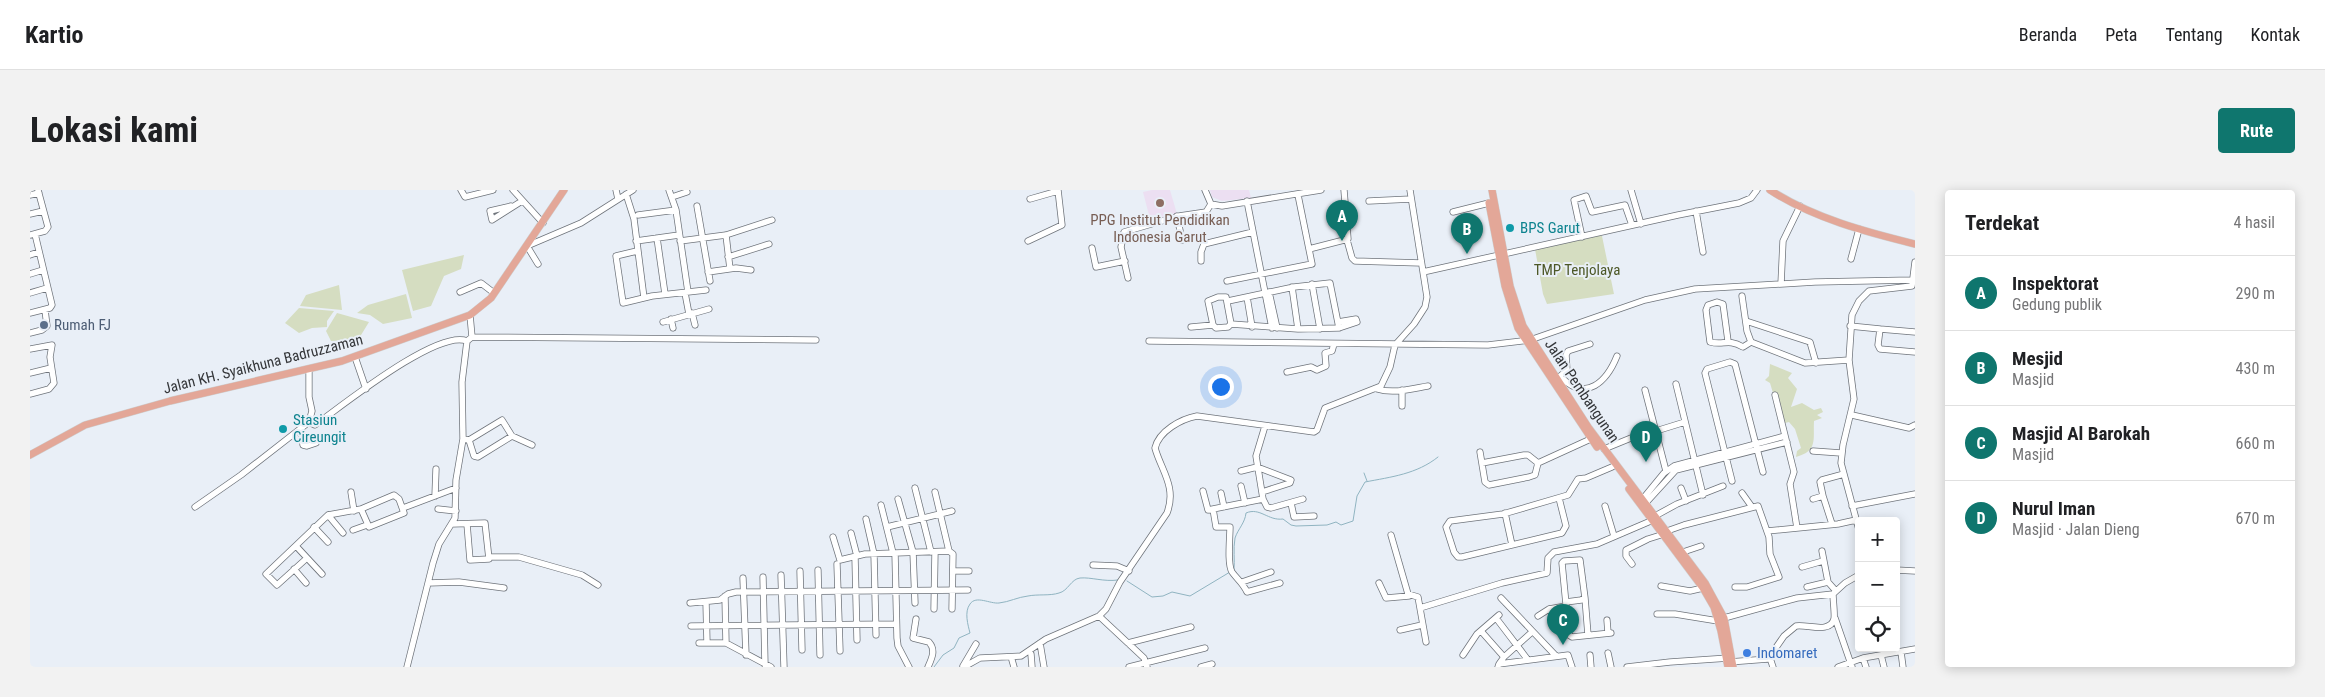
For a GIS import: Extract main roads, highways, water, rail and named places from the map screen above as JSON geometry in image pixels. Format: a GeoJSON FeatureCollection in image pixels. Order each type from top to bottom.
{"type":"FeatureCollection","features":[{"type":"Feature","properties":{"kind":"main road","name":"Jalan KH. Syaikhuna Badruzzaman"},"geometry":{"type":"LineString","coordinates":[[30,455],[85,425],[170,401],[355,357],[470,315],[485,305],[564,190]]}},
{"type":"Feature","properties":{"kind":"main road","name":"Jalan Pembangunan"},"geometry":{"type":"LineString","coordinates":[[1487,190],[1503,254]]}},
{"type":"Feature","properties":{"kind":"main road","name":"Jalan Pembangunan"},"geometry":{"type":"LineString","coordinates":[[1492,190],[1503,254],[1505,286],[1518,328],[1558,378],[1593,437],[1604,449],[1665,533],[1703,588],[1721,619]]}},
{"type":"Feature","properties":{"kind":"main road"},"geometry":{"type":"LineString","coordinates":[[1770,190],[1800,206],[1859,229],[1915,244]]}},
{"type":"Feature","properties":{"kind":"main road","name":"Jalan Pembangunan"},"geometry":{"type":"LineString","coordinates":[[1528,340],[1612,467],[1643,503]]}},
{"type":"Feature","properties":{"kind":"main road","name":"Jalan Pembangunan"},"geometry":{"type":"LineString","coordinates":[[1665,533],[1683,552],[1705,583],[1721,619],[1730,663]]}},
{"type":"Feature","properties":{"kind":"waterway"},"geometry":{"type":"LineString","coordinates":[[1234,570],[1235,538],[1246,513],[1260,513],[1273,518],[1283,519],[1296,526],[1327,525],[1336,522],[1341,525],[1353,521],[1357,496],[1365,482],[1413,471],[1438,457]]}},
{"type":"Feature","properties":{"kind":"waterway"},"geometry":{"type":"LineString","coordinates":[[1364,473],[1367,481]]}},
{"type":"Feature","properties":{"kind":"waterway"},"geometry":{"type":"LineString","coordinates":[[1127,581],[1152,597],[1163,596],[1172,592],[1190,596],[1230,572]]}},
{"type":"Feature","properties":{"kind":"waterway"},"geometry":{"type":"LineString","coordinates":[[934,667],[943,655],[954,648],[959,638],[970,633],[967,615],[968,607],[973,601],[999,603],[1032,595],[1055,594],[1062,592],[1074,580],[1080,578],[1118,580]]}},
{"type":"Feature","properties":{"kind":"place","name":"PPG Institut Pendidikan Indonesia Garut"},"geometry":{"type":"Point","coordinates":[1160,203]}},
{"type":"Feature","properties":{"kind":"place","name":"BPS Garut"},"geometry":{"type":"Point","coordinates":[1510,228]}},
{"type":"Feature","properties":{"kind":"place","name":"Inspektorat"},"geometry":{"type":"Point","coordinates":[1342,241]}},
{"type":"Feature","properties":{"kind":"place","name":"Mesjid"},"geometry":{"type":"Point","coordinates":[1467,254]}},
{"type":"Feature","properties":{"kind":"place","name":"Rumah FJ"},"geometry":{"type":"Point","coordinates":[44,325]}},
{"type":"Feature","properties":{"kind":"place","name":"Stasiun Cireungit"},"geometry":{"type":"Point","coordinates":[283,429]}},
{"type":"Feature","properties":{"kind":"place","name":"Nurul Iman"},"geometry":{"type":"Point","coordinates":[1646,462]}},
{"type":"Feature","properties":{"kind":"place","name":"Masjid Al Barokah"},"geometry":{"type":"Point","coordinates":[1563,645]}},
{"type":"Feature","properties":{"kind":"place","name":"Indomaret"},"geometry":{"type":"Point","coordinates":[1747,653]}},
{"type":"Feature","properties":{"kind":"park label","name":"TMP Tenjolaya"},"geometry":{"type":"Point","coordinates":[1577,270]}}]}
